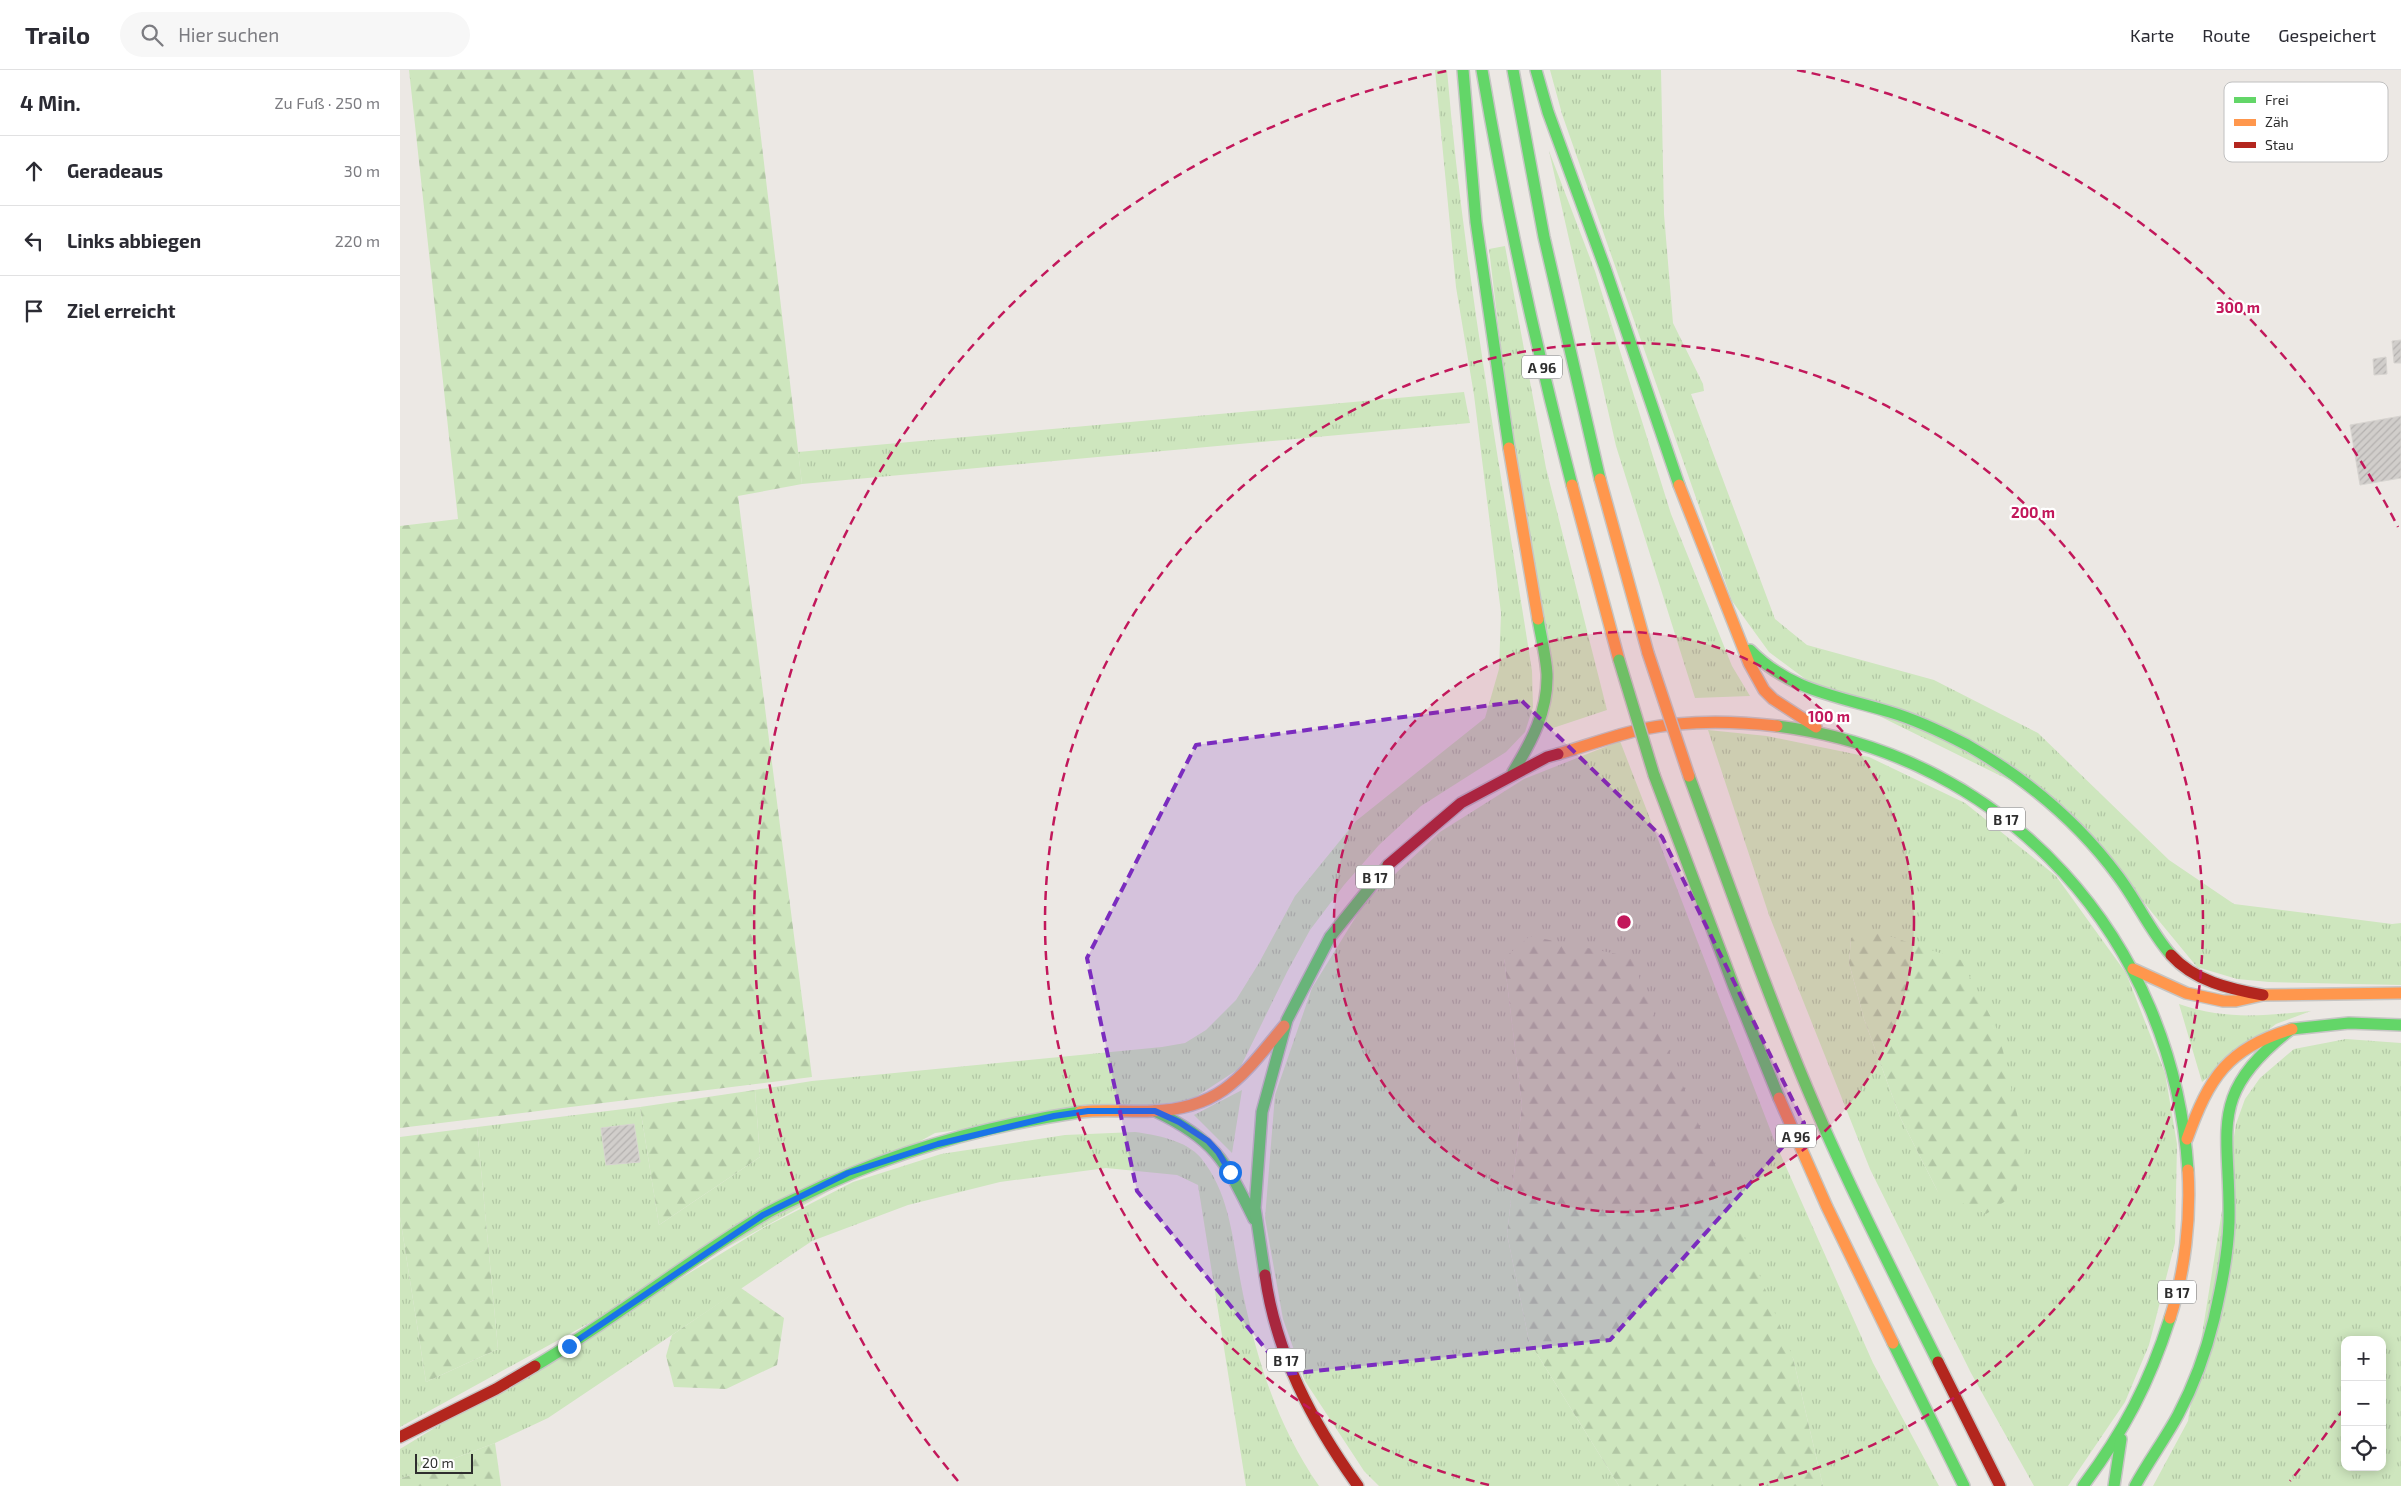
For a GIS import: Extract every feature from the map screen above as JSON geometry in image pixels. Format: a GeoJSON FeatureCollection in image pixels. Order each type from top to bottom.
{"type":"FeatureCollection","features":[{"type":"Feature","properties":{"kind":"main road"},"geometry":{"type":"LineString","coordinates":[[1463,70],[1467,146],[1479,255],[1546,672],[1547,690],[1541,722],[1513,772]]}},
{"type":"Feature","properties":{"kind":"main road","name":"A 96"},"geometry":{"type":"LineString","coordinates":[[1482,70],[1513,243],[1565,463],[1619,660],[1654,775],[1710,926],[1786,1114],[1853,1260],[1964,1486]]}},
{"type":"Feature","properties":{"kind":"main road","name":"A 96"},"geometry":{"type":"LineString","coordinates":[[1513,70],[1544,237],[1593,454],[1648,653],[1689,776],[1740,915],[1816,1109],[1882,1250],[2000,1486]]}},
{"type":"Feature","properties":{"kind":"main road"},"geometry":{"type":"LineString","coordinates":[[1536,70],[1548,112],[1608,277],[1687,510],[1738,635],[1764,690],[1779,703],[1828,734]]}},
{"type":"Feature","properties":{"kind":"main road"},"geometry":{"type":"LineString","coordinates":[[1738,635],[1757,659],[1773,673],[1795,684],[1910,718],[1973,748],[2000,765],[2044,799],[2104,858],[2124,884],[2163,946],[2177,963],[2210,983],[2242,992],[2263,995],[2401,993]]}},
{"type":"Feature","properties":{"kind":"main road","name":"B 17"},"geometry":{"type":"LineString","coordinates":[[1358,1486],[1315,1423],[1297,1387],[1282,1349],[1269,1310],[1261,1271],[1254,1219],[1255,1158],[1259,1122],[1266,1087],[1284,1026],[1302,983],[1341,918],[1365,888],[1418,834],[1479,790],[1513,772],[1583,744],[1656,727],[1731,722],[1769,724],[1828,734],[1875,748],[1921,767],[1979,799],[2006,819],[2049,857],[2078,887],[2117,941],[2153,1011],[2168,1054],[2179,1098],[2188,1170],[2187,1223],[2175,1302],[2156,1361],[2139,1400],[2122,1430],[2083,1486]]}},
{"type":"Feature","properties":{"kind":"main road"},"geometry":{"type":"LineString","coordinates":[[2133,969],[2186,994],[2208,999],[2236,1001],[2263,995]]}},
{"type":"Feature","properties":{"kind":"main road","name":"B 17"},"geometry":{"type":"LineString","coordinates":[[2186,1143],[2202,1100],[2211,1083],[2226,1063],[2257,1040],[2290,1030],[2347,1022],[2401,1025]]}},
{"type":"Feature","properties":{"kind":"main road","name":"B 17"},"geometry":{"type":"LineString","coordinates":[[400,1437],[496,1388],[569,1346],[763,1215],[848,1173],[938,1144],[1054,1116],[1088,1111],[1155,1111],[1205,1102],[1239,1080],[1284,1026]]}},
{"type":"Feature","properties":{"kind":"main road"},"geometry":{"type":"LineString","coordinates":[[2135,1486],[2179,1414],[2205,1352],[2217,1304],[2229,1224],[2228,1120],[2235,1090],[2241,1078],[2264,1050],[2290,1030]]}},
{"type":"Feature","properties":{"kind":"main road","name":"B 17"},"geometry":{"type":"LineString","coordinates":[[1155,1111],[1194,1131],[1218,1152],[1254,1219]]}},
{"type":"Feature","properties":{"kind":"main road"},"geometry":{"type":"LineString","coordinates":[[2114,1486],[2122,1430]]}},
{"type":"Feature","properties":{"kind":"highlighted area"},"geometry":{"type":"Polygon","coordinates":[[[1522,701],[1662,837],[1804,1123],[1610,1340],[1286,1374],[1137,1191],[1087,958],[1196,745],[1522,701]]]}},
{"type":"Feature","properties":{"kind":"green space"},"geometry":{"type":"Polygon","coordinates":[[[409,70],[753,70],[802,484],[738,496],[812,1077],[400,1128],[400,526],[458,519],[409,70]]]}},
{"type":"Feature","properties":{"kind":"green space"},"geometry":{"type":"Polygon","coordinates":[[[1435,70],[1447,70],[1454,146],[1473,296],[1532,671],[1533,707],[1525,732],[1506,752],[1421,806],[1379,845],[1344,885],[1310,930],[1287,972],[1240,1068],[1191,1100],[935,1133],[400,1427],[400,1217],[426,1382],[498,1349],[477,1127],[640,1107],[659,1225],[760,1157],[755,1090],[812,1081],[1162,1047],[1185,1043],[1206,1030],[1236,1000],[1259,963],[1295,896],[1356,821],[1485,718],[1499,669],[1501,613],[1474,395],[1456,287],[1435,70]]]}},
{"type":"Feature","properties":{"kind":"green space"},"geometry":{"type":"Polygon","coordinates":[[[1550,70],[1661,70],[1664,214],[1673,323],[1703,384],[1704,391],[1691,394],[1775,619],[1807,645],[1934,680],[2038,733],[2169,860],[2234,904],[2392,924],[2401,923],[2401,985],[2269,982],[2237,979],[2197,967],[2066,808],[1808,681],[1769,652],[1732,601],[1562,114],[1550,70]]]}},
{"type":"Feature","properties":{"kind":"green space"},"geometry":{"type":"Polygon","coordinates":[[[1549,151],[1595,271],[1671,514],[1732,666],[1750,696],[1695,698],[1616,446],[1549,151]]]}},
{"type":"Feature","properties":{"kind":"green space"},"geometry":{"type":"Polygon","coordinates":[[[1505,246],[1546,468],[1607,710],[1547,730],[1489,249],[1505,246]]]}},
{"type":"Feature","properties":{"kind":"green space"},"geometry":{"type":"Polygon","coordinates":[[[1464,392],[1470,423],[802,484],[798,452],[1464,392]]]}},
{"type":"Feature","properties":{"kind":"green space"},"geometry":{"type":"Polygon","coordinates":[[[1708,730],[1767,736],[1869,757],[1965,803],[2056,876],[2126,973],[2165,1073],[2177,1144],[2175,1243],[2149,1345],[2125,1402],[2068,1486],[2034,1486],[1971,1373],[1870,1169],[1769,915],[1708,730]],[[1851,938],[1849,963],[1864,1019],[1900,1117],[1938,1192],[1851,938]]]}},
{"type":"Feature","properties":{"kind":"green space"},"geometry":{"type":"Polygon","coordinates":[[[1620,741],[1775,1142],[1873,1363],[1939,1486],[1823,1486],[1793,1358],[1504,958],[1522,1105],[1507,1234],[1529,1341],[1619,1486],[1379,1486],[1364,1471],[1305,1381],[1283,1319],[1265,1218],[1275,1095],[1312,988],[1365,902],[1440,832],[1524,779],[1620,741]]]}},
{"type":"Feature","properties":{"kind":"green space"},"geometry":{"type":"Polygon","coordinates":[[[1868,929],[1961,960],[1999,1033],[2025,1150],[2016,1194],[1986,1214],[1938,1192],[1900,1117],[1864,1019],[1849,963],[1851,938],[1868,929]]]}},
{"type":"Feature","properties":{"kind":"green space"},"geometry":{"type":"Polygon","coordinates":[[[1530,936],[1631,957],[1793,1358],[1823,1486],[1619,1486],[1529,1341],[1507,1234],[1522,1105],[1504,958],[1530,936]]]}},
{"type":"Feature","properties":{"kind":"green space"},"geometry":{"type":"Polygon","coordinates":[[[2179,1004],[2228,1015],[2260,1015],[2311,1011],[2276,1024],[2202,1082],[2179,1004]]]}},
{"type":"Feature","properties":{"kind":"green space"},"geometry":{"type":"Polygon","coordinates":[[[2346,1039],[2401,1043],[2401,1486],[2153,1486],[2188,1421],[2236,1124],[2245,1099],[2260,1078],[2294,1049],[2346,1039]]]}},
{"type":"Feature","properties":{"kind":"green space"},"geometry":{"type":"Polygon","coordinates":[[[755,1090],[760,1157],[659,1225],[640,1107],[755,1090]]]}},
{"type":"Feature","properties":{"kind":"green space"},"geometry":{"type":"Polygon","coordinates":[[[1242,1090],[1232,1153],[1194,1115],[1242,1090]]]}},
{"type":"Feature","properties":{"kind":"green space"},"geometry":{"type":"Polygon","coordinates":[[[477,1127],[498,1349],[426,1382],[400,1217],[400,1137],[477,1127]]]}},
{"type":"Feature","properties":{"kind":"green space"},"geometry":{"type":"Polygon","coordinates":[[[1135,1132],[1170,1139],[1187,1147],[1201,1158],[1211,1173],[1219,1189],[1230,1223],[1249,1320],[1271,1394],[1292,1441],[1319,1486],[1246,1486],[1198,1185],[1177,1175],[1106,1168],[1000,1182],[908,1205],[812,1241],[548,1418],[495,1443],[400,1479],[400,1449],[765,1227],[853,1182],[941,1154],[1065,1135],[1135,1132]]]}},
{"type":"Feature","properties":{"kind":"green space"},"geometry":{"type":"Polygon","coordinates":[[[741,1288],[784,1318],[777,1365],[726,1389],[674,1387],[666,1356],[672,1335],[741,1288]]]}},
{"type":"Feature","properties":{"kind":"green space"},"geometry":{"type":"Polygon","coordinates":[[[495,1443],[501,1486],[400,1486],[400,1479],[495,1443]]]}},
{"type":"Feature","properties":{"kind":"building"},"geometry":{"type":"Polygon","coordinates":[[[2401,340],[2401,363],[2394,363],[2392,341],[2401,340]]]}},
{"type":"Feature","properties":{"kind":"building"},"geometry":{"type":"Polygon","coordinates":[[[2386,357],[2387,374],[2374,375],[2373,359],[2386,357]]]}},
{"type":"Feature","properties":{"kind":"building"},"geometry":{"type":"Polygon","coordinates":[[[2401,416],[2401,478],[2360,485],[2350,425],[2401,416]]]}},
{"type":"Feature","properties":{"kind":"building"},"geometry":{"type":"Polygon","coordinates":[[[634,1124],[640,1162],[606,1165],[601,1128],[634,1124]]]}},
{"type":"Feature","properties":{"kind":"traffic: fast"},"geometry":{"type":"LineString","coordinates":[[1463,70],[1476,222],[1509,448]]}},
{"type":"Feature","properties":{"kind":"traffic: fast"},"geometry":{"type":"LineString","coordinates":[[1482,70],[1522,279],[1572,485]]}},
{"type":"Feature","properties":{"kind":"traffic: fast"},"geometry":{"type":"LineString","coordinates":[[1513,70],[1544,237],[1600,479]]}},
{"type":"Feature","properties":{"kind":"traffic: fast"},"geometry":{"type":"LineString","coordinates":[[1536,70],[1548,112],[1605,268],[1679,485]]}},
{"type":"Feature","properties":{"kind":"traffic: fast"},"geometry":{"type":"LineString","coordinates":[[1513,772],[1538,725],[1545,701],[1547,674],[1538,619]]}},
{"type":"Feature","properties":{"kind":"traffic: fast"},"geometry":{"type":"LineString","coordinates":[[1750,650],[1765,664],[1781,675],[1798,683],[1833,696],[1890,712],[1939,731],[1989,758],[2030,787],[2086,837],[2102,856],[2125,886],[2171,955]]}},
{"type":"Feature","properties":{"kind":"traffic: fast"},"geometry":{"type":"LineString","coordinates":[[1619,660],[1654,775]]}},
{"type":"Feature","properties":{"kind":"traffic: fast"},"geometry":{"type":"LineString","coordinates":[[1777,726],[1860,744],[1937,775],[2005,819],[2064,873],[2112,936],[2150,1008],[2176,1086],[2188,1170]]}},
{"type":"Feature","properties":{"kind":"traffic: fast"},"geometry":{"type":"LineString","coordinates":[[1654,775],[1734,987],[1779,1098]]}},
{"type":"Feature","properties":{"kind":"traffic: fast"},"geometry":{"type":"LineString","coordinates":[[1689,776],[1766,985],[1816,1109],[1860,1205],[1938,1362]]}},
{"type":"Feature","properties":{"kind":"traffic: fast"},"geometry":{"type":"LineString","coordinates":[[1265,1275],[1255,1208],[1262,1112],[1287,1020],[1330,937],[1388,865]]}},
{"type":"Feature","properties":{"kind":"traffic: fast"},"geometry":{"type":"LineString","coordinates":[[2292,1029],[2349,1023],[2401,1025]]}},
{"type":"Feature","properties":{"kind":"traffic: fast"},"geometry":{"type":"LineString","coordinates":[[2135,1486],[2184,1404],[2199,1368],[2214,1319],[2227,1247],[2229,1222],[2228,1116],[2234,1095],[2245,1075],[2263,1053],[2290,1030]]}},
{"type":"Feature","properties":{"kind":"traffic: fast"},"geometry":{"type":"LineString","coordinates":[[1155,1111],[1192,1132],[1216,1154],[1235,1182],[1254,1219]]}},
{"type":"Feature","properties":{"kind":"traffic: fast"},"geometry":{"type":"LineString","coordinates":[[535,1366],[593,1330],[733,1234],[787,1203],[869,1167],[938,1143],[1009,1125],[1080,1112]]}},
{"type":"Feature","properties":{"kind":"traffic: fast"},"geometry":{"type":"LineString","coordinates":[[2083,1486],[2111,1446],[2134,1406],[2144,1386],[2170,1318]]}},
{"type":"Feature","properties":{"kind":"traffic: fast"},"geometry":{"type":"LineString","coordinates":[[1893,1343],[1964,1486]]}},
{"type":"Feature","properties":{"kind":"traffic: fast"},"geometry":{"type":"LineString","coordinates":[[2114,1486],[2121,1439]]}},
{"type":"Feature","properties":{"kind":"traffic: slow"},"geometry":{"type":"LineString","coordinates":[[1509,448],[1538,619]]}},
{"type":"Feature","properties":{"kind":"traffic: slow"},"geometry":{"type":"LineString","coordinates":[[1600,479],[1648,653]]}},
{"type":"Feature","properties":{"kind":"traffic: slow"},"geometry":{"type":"LineString","coordinates":[[1572,485],[1619,660]]}},
{"type":"Feature","properties":{"kind":"traffic: slow"},"geometry":{"type":"LineString","coordinates":[[1679,485],[1749,663],[1764,690],[1773,699],[1816,727]]}},
{"type":"Feature","properties":{"kind":"traffic: slow"},"geometry":{"type":"LineString","coordinates":[[1648,653],[1689,776]]}},
{"type":"Feature","properties":{"kind":"traffic: slow"},"geometry":{"type":"LineString","coordinates":[[1558,754],[1622,734],[1660,726],[1710,722],[1777,726]]}},
{"type":"Feature","properties":{"kind":"traffic: slow"},"geometry":{"type":"LineString","coordinates":[[2133,969],[2186,993],[2223,1001],[2236,1001],[2263,995],[2401,993]]}},
{"type":"Feature","properties":{"kind":"traffic: slow"},"geometry":{"type":"LineString","coordinates":[[1080,1112],[1152,1111],[1176,1109],[1197,1104],[1229,1086],[1256,1059],[1284,1026]]}},
{"type":"Feature","properties":{"kind":"traffic: slow"},"geometry":{"type":"LineString","coordinates":[[2187,1139],[2204,1099],[2223,1068],[2251,1046],[2292,1029]]}},
{"type":"Feature","properties":{"kind":"traffic: slow"},"geometry":{"type":"LineString","coordinates":[[1779,1098],[1827,1207],[1893,1343]]}},
{"type":"Feature","properties":{"kind":"traffic: slow"},"geometry":{"type":"LineString","coordinates":[[2170,1318],[2180,1282],[2186,1245],[2189,1207],[2188,1170]]}},
{"type":"Feature","properties":{"kind":"traffic: jam"},"geometry":{"type":"LineString","coordinates":[[1388,865],[1461,803],[1547,757],[1558,754]]}},
{"type":"Feature","properties":{"kind":"traffic: jam"},"geometry":{"type":"LineString","coordinates":[[2171,955],[2180,964],[2202,978],[2225,987],[2263,995]]}},
{"type":"Feature","properties":{"kind":"traffic: jam"},"geometry":{"type":"LineString","coordinates":[[1265,1275],[1270,1304],[1278,1332],[1298,1386],[1311,1412],[1358,1486]]}},
{"type":"Feature","properties":{"kind":"traffic: jam"},"geometry":{"type":"LineString","coordinates":[[1938,1362],[2000,1486]]}},
{"type":"Feature","properties":{"kind":"traffic: jam"},"geometry":{"type":"LineString","coordinates":[[400,1437],[496,1389],[535,1366]]}},
{"type":"Feature","properties":{"kind":"route"},"geometry":{"type":"LineString","coordinates":[[569,1346],[763,1215],[848,1173],[938,1144],[1054,1116],[1088,1111],[1155,1111],[1179,1122],[1208,1141],[1218,1152],[1230,1172]]}}]}
